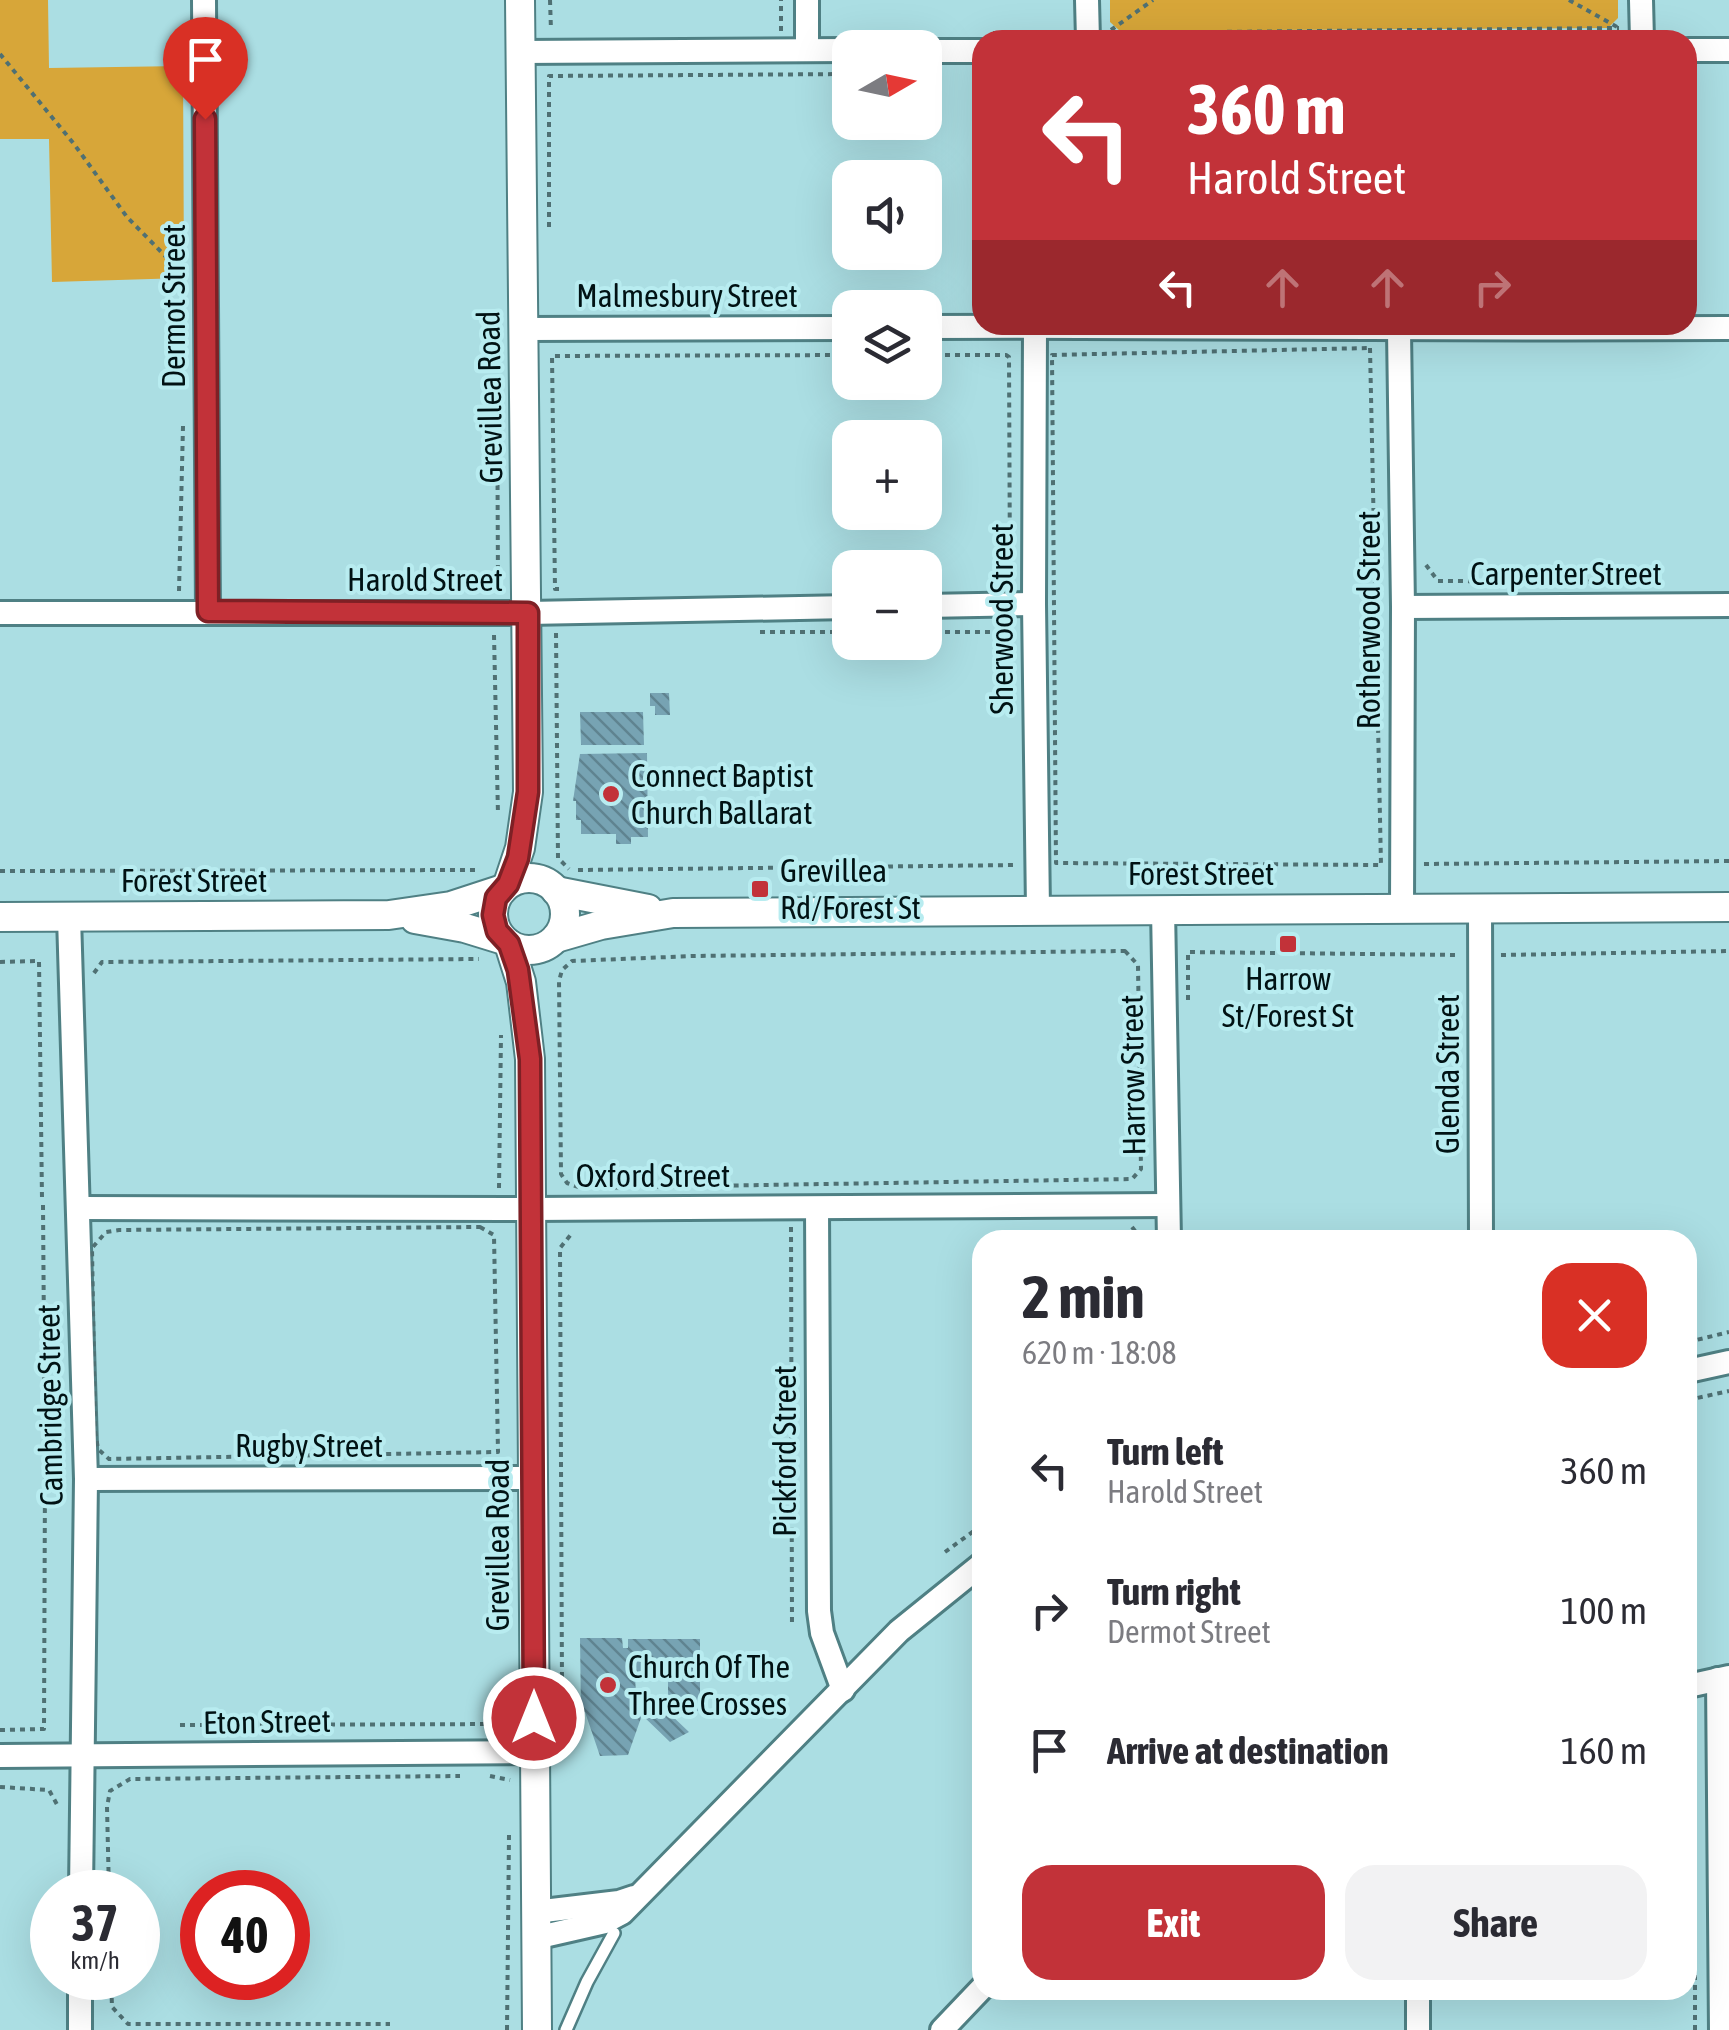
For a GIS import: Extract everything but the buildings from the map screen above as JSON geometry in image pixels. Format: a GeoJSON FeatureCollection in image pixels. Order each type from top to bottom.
{"type":"FeatureCollection","features":[{"type":"Feature","properties":{"kind":"street","name":"Dermot Street"},"geometry":{"type":"LineString","coordinates":[[204,0],[208,611]]}},
{"type":"Feature","properties":{"kind":"street","name":"Grevillea Road"},"geometry":{"type":"LineString","coordinates":[[520,0],[528,792],[520,848],[500,881],[493,915],[494,926],[534,954]]}},
{"type":"Feature","properties":{"kind":"street"},"geometry":{"type":"LineString","coordinates":[[807,0],[807,50]]}},
{"type":"Feature","properties":{"kind":"street"},"geometry":{"type":"LineString","coordinates":[[1087,0],[1095,30]]}},
{"type":"Feature","properties":{"kind":"street"},"geometry":{"type":"LineString","coordinates":[[1641,0],[1642,30]]}},
{"type":"Feature","properties":{"kind":"street"},"geometry":{"type":"LineString","coordinates":[[520,52],[832,50]]}},
{"type":"Feature","properties":{"kind":"street"},"geometry":{"type":"LineString","coordinates":[[1697,50],[1729,50]]}},
{"type":"Feature","properties":{"kind":"street"},"geometry":{"type":"LineString","coordinates":[[942,51],[972,51]]}},
{"type":"Feature","properties":{"kind":"street","name":"Malmesbury Street"},"geometry":{"type":"LineString","coordinates":[[523,329],[832,328]]}},
{"type":"Feature","properties":{"kind":"street"},"geometry":{"type":"LineString","coordinates":[[942,328],[972,328]]}},
{"type":"Feature","properties":{"kind":"street"},"geometry":{"type":"LineString","coordinates":[[1697,328],[1729,328]]}},
{"type":"Feature","properties":{"kind":"street","name":"Sherwood Street"},"geometry":{"type":"LineString","coordinates":[[1035,335],[1038,910]]}},
{"type":"Feature","properties":{"kind":"street","name":"Rotherwood Street"},"geometry":{"type":"LineString","coordinates":[[1399,335],[1402,908]]}},
{"type":"Feature","properties":{"kind":"street"},"geometry":{"type":"LineString","coordinates":[[942,606],[1034,604]]}},
{"type":"Feature","properties":{"kind":"street","name":"Carpenter Street"},"geometry":{"type":"LineString","coordinates":[[1403,607],[1729,605]]}},
{"type":"Feature","properties":{"kind":"street","name":"Harold Street"},"geometry":{"type":"LineString","coordinates":[[0,613],[528,613],[832,607]]}},
{"type":"Feature","properties":{"kind":"street","name":"Grevillea Road"},"geometry":{"type":"LineString","coordinates":[[528,792],[537,845],[564,906],[565,917],[534,954],[530,1059],[536,2030]]}},
{"type":"Feature","properties":{"kind":"street"},"geometry":{"type":"LineString","coordinates":[[500,881],[526,878],[599,902],[673,913]]}},
{"type":"Feature","properties":{"kind":"street","name":"Forest Street"},"geometry":{"type":"LineString","coordinates":[[0,917],[388,914],[451,906],[500,881]]}},
{"type":"Feature","properties":{"kind":"street","name":"Glenda Street"},"geometry":{"type":"LineString","coordinates":[[1480,908],[1481,1230]]}},
{"type":"Feature","properties":{"kind":"street","name":"Forest Street"},"geometry":{"type":"LineString","coordinates":[[673,913],[1729,908]]}},
{"type":"Feature","properties":{"kind":"street","name":"Harrow Street"},"geometry":{"type":"LineString","coordinates":[[1163,909],[1168,1230]]}},
{"type":"Feature","properties":{"kind":"street"},"geometry":{"type":"LineString","coordinates":[[534,954],[602,925],[673,913]]}},
{"type":"Feature","properties":{"kind":"street","name":"Forest Street"},"geometry":{"type":"LineString","coordinates":[[388,914],[464,928],[534,954]]}},
{"type":"Feature","properties":{"kind":"street","name":"Cambridge Street"},"geometry":{"type":"LineString","coordinates":[[69,917],[86,1479],[80,1870]]}},
{"type":"Feature","properties":{"kind":"street","name":"Oxford Street"},"geometry":{"type":"LineString","coordinates":[[79,1208],[1167,1204]]}},
{"type":"Feature","properties":{"kind":"street","name":"Pickford Street"},"geometry":{"type":"LineString","coordinates":[[817,1208],[818,1611],[822,1634],[843,1690]]}},
{"type":"Feature","properties":{"kind":"street"},"geometry":{"type":"LineString","coordinates":[[1697,1369],[1729,1362]]}},
{"type":"Feature","properties":{"kind":"street","name":"Rugby Street"},"geometry":{"type":"LineString","coordinates":[[86,1479],[533,1478]]}},
{"type":"Feature","properties":{"kind":"street"},"geometry":{"type":"LineString","coordinates":[[535,1925],[620,1902],[641,1892],[924,1608],[972,1572]]}},
{"type":"Feature","properties":{"kind":"street"},"geometry":{"type":"LineString","coordinates":[[1697,1684],[1724,1678],[1721,2030]]}},
{"type":"Feature","properties":{"kind":"street","name":"Eton Street"},"geometry":{"type":"LineString","coordinates":[[0,1756],[534,1752]]}},
{"type":"Feature","properties":{"kind":"street"},"geometry":{"type":"LineString","coordinates":[[942,2030],[972,1998]]}},
{"type":"Feature","properties":{"kind":"street"},"geometry":{"type":"LineString","coordinates":[[80,2000],[80,2030]]}},
{"type":"Feature","properties":{"kind":"street"},"geometry":{"type":"LineString","coordinates":[[1418,2000],[1418,2030]]}},
{"type":"Feature","properties":{"kind":"lane"},"geometry":{"type":"LineString","coordinates":[[566,2030],[586,1982],[614,1933]]}},
{"type":"Feature","properties":{"kind":"path"},"geometry":{"type":"LineString","coordinates":[[550,0],[550,33]]}},
{"type":"Feature","properties":{"kind":"path"},"geometry":{"type":"LineString","coordinates":[[781,0],[781,32]]}},
{"type":"Feature","properties":{"kind":"path"},"geometry":{"type":"LineString","coordinates":[[1108,30],[1153,0]]}},
{"type":"Feature","properties":{"kind":"path"},"geometry":{"type":"LineString","coordinates":[[1503,30],[1619,28],[1570,0]]}},
{"type":"Feature","properties":{"kind":"path"},"geometry":{"type":"LineString","coordinates":[[0,54],[74,144],[126,217],[174,264],[193,276],[206,278]]}},
{"type":"Feature","properties":{"kind":"path"},"geometry":{"type":"LineString","coordinates":[[548,235],[548,76],[832,74]]}},
{"type":"Feature","properties":{"kind":"path"},"geometry":{"type":"LineString","coordinates":[[1052,355],[1370,348],[1381,865],[1056,863]]}},
{"type":"Feature","properties":{"kind":"path"},"geometry":{"type":"LineString","coordinates":[[555,589],[552,356],[832,355]]}},
{"type":"Feature","properties":{"kind":"path"},"geometry":{"type":"LineString","coordinates":[[942,355],[1009,357],[1010,586]]}},
{"type":"Feature","properties":{"kind":"path"},"geometry":{"type":"LineString","coordinates":[[1426,570],[1438,581],[1652,582]]}},
{"type":"Feature","properties":{"kind":"path"},"geometry":{"type":"LineString","coordinates":[[942,632],[1010,632]]}},
{"type":"Feature","properties":{"kind":"path"},"geometry":{"type":"LineString","coordinates":[[556,633],[558,858],[570,870],[1017,866]]}},
{"type":"Feature","properties":{"kind":"path"},"geometry":{"type":"LineString","coordinates":[[494,634],[499,822]]}},
{"type":"Feature","properties":{"kind":"path"},"geometry":{"type":"LineString","coordinates":[[1422,864],[1729,861]]}},
{"type":"Feature","properties":{"kind":"path"},"geometry":{"type":"LineString","coordinates":[[0,871],[500,881]]}},
{"type":"Feature","properties":{"kind":"path"},"geometry":{"type":"LineString","coordinates":[[102,962],[480,959],[498,970],[534,954],[568,963],[583,958],[1125,951],[1138,965],[1140,1169],[1132,1179],[815,1184]]}},
{"type":"Feature","properties":{"kind":"path"},"geometry":{"type":"LineString","coordinates":[[1500,953],[1729,951]]}},
{"type":"Feature","properties":{"kind":"path"},"geometry":{"type":"LineString","coordinates":[[1188,952],[1458,953]]}},
{"type":"Feature","properties":{"kind":"path"},"geometry":{"type":"LineString","coordinates":[[534,954],[559,981],[560,1171]]}},
{"type":"Feature","properties":{"kind":"path"},"geometry":{"type":"LineString","coordinates":[[0,962],[39,962],[45,1473],[44,1729],[0,1730]]}},
{"type":"Feature","properties":{"kind":"path"},"geometry":{"type":"LineString","coordinates":[[501,1022],[502,1188]]}},
{"type":"Feature","properties":{"kind":"path"},"geometry":{"type":"LineString","coordinates":[[1130,1224],[1134,1230]]}},
{"type":"Feature","properties":{"kind":"path"},"geometry":{"type":"LineString","coordinates":[[792,1226],[792,1627]]}},
{"type":"Feature","properties":{"kind":"path"},"geometry":{"type":"LineString","coordinates":[[494,1235],[498,1452]]}},
{"type":"Feature","properties":{"kind":"path"},"geometry":{"type":"LineString","coordinates":[[534,1684],[562,1684],[560,1248]]}},
{"type":"Feature","properties":{"kind":"path"},"geometry":{"type":"LineString","coordinates":[[1697,1340],[1729,1332]]}},
{"type":"Feature","properties":{"kind":"path"},"geometry":{"type":"LineString","coordinates":[[1697,1398],[1729,1391]]}},
{"type":"Feature","properties":{"kind":"path"},"geometry":{"type":"LineString","coordinates":[[945,1552],[972,1532]]}},
{"type":"Feature","properties":{"kind":"path"},"geometry":{"type":"LineString","coordinates":[[180,1724],[508,1724]]}},
{"type":"Feature","properties":{"kind":"path"},"geometry":{"type":"LineString","coordinates":[[108,1870],[110,1791],[130,1779],[469,1776]]}},
{"type":"Feature","properties":{"kind":"path"},"geometry":{"type":"LineString","coordinates":[[488,1776],[510,1780]]}},
{"type":"Feature","properties":{"kind":"path"},"geometry":{"type":"LineString","coordinates":[[0,1787],[49,1790]]}},
{"type":"Feature","properties":{"kind":"path"},"geometry":{"type":"LineString","coordinates":[[508,2030],[510,1820]]}},
{"type":"Feature","properties":{"kind":"path"},"geometry":{"type":"LineString","coordinates":[[112,2000],[112,2007],[128,2024],[390,2024]]}},
{"type":"Feature","properties":{"kind":"path"},"geometry":{"type":"LineString","coordinates":[[1695,2000],[1695,2030]]}},
{"type":"Feature","properties":{"kind":"shaded area"},"geometry":{"type":"Polygon","coordinates":[[[0,0],[48,0],[49,68],[183,66],[184,278],[52,282],[49,139],[0,139],[0,0]]]}},
{"type":"Feature","properties":{"kind":"shaded area"},"geometry":{"type":"Polygon","coordinates":[[[1110,0],[1618,0],[1618,18],[1608,28],[1119,30],[1110,22],[1110,0]]]}},
{"type":"Feature","properties":{"kind":"place","name":"Connect Baptist Church Ballarat"},"geometry":{"type":"Point","coordinates":[611,794]}},
{"type":"Feature","properties":{"kind":"place","name":"Grevillea Rd/Forest St"},"geometry":{"type":"Point","coordinates":[760,889]}},
{"type":"Feature","properties":{"kind":"place","name":"Harrow St/Forest St"},"geometry":{"type":"Point","coordinates":[1288,944]}},
{"type":"Feature","properties":{"kind":"place","name":"Church Of The Three Crosses"},"geometry":{"type":"Point","coordinates":[608,1685]}},
{"type":"Feature","properties":{"kind":"route"},"geometry":{"type":"LineString","coordinates":[[205,119],[208,611],[528,613],[528,792],[518,858],[508,884],[496,898],[493,915],[494,926],[509,944],[518,970],[530,1059],[534,1718]]}}]}
